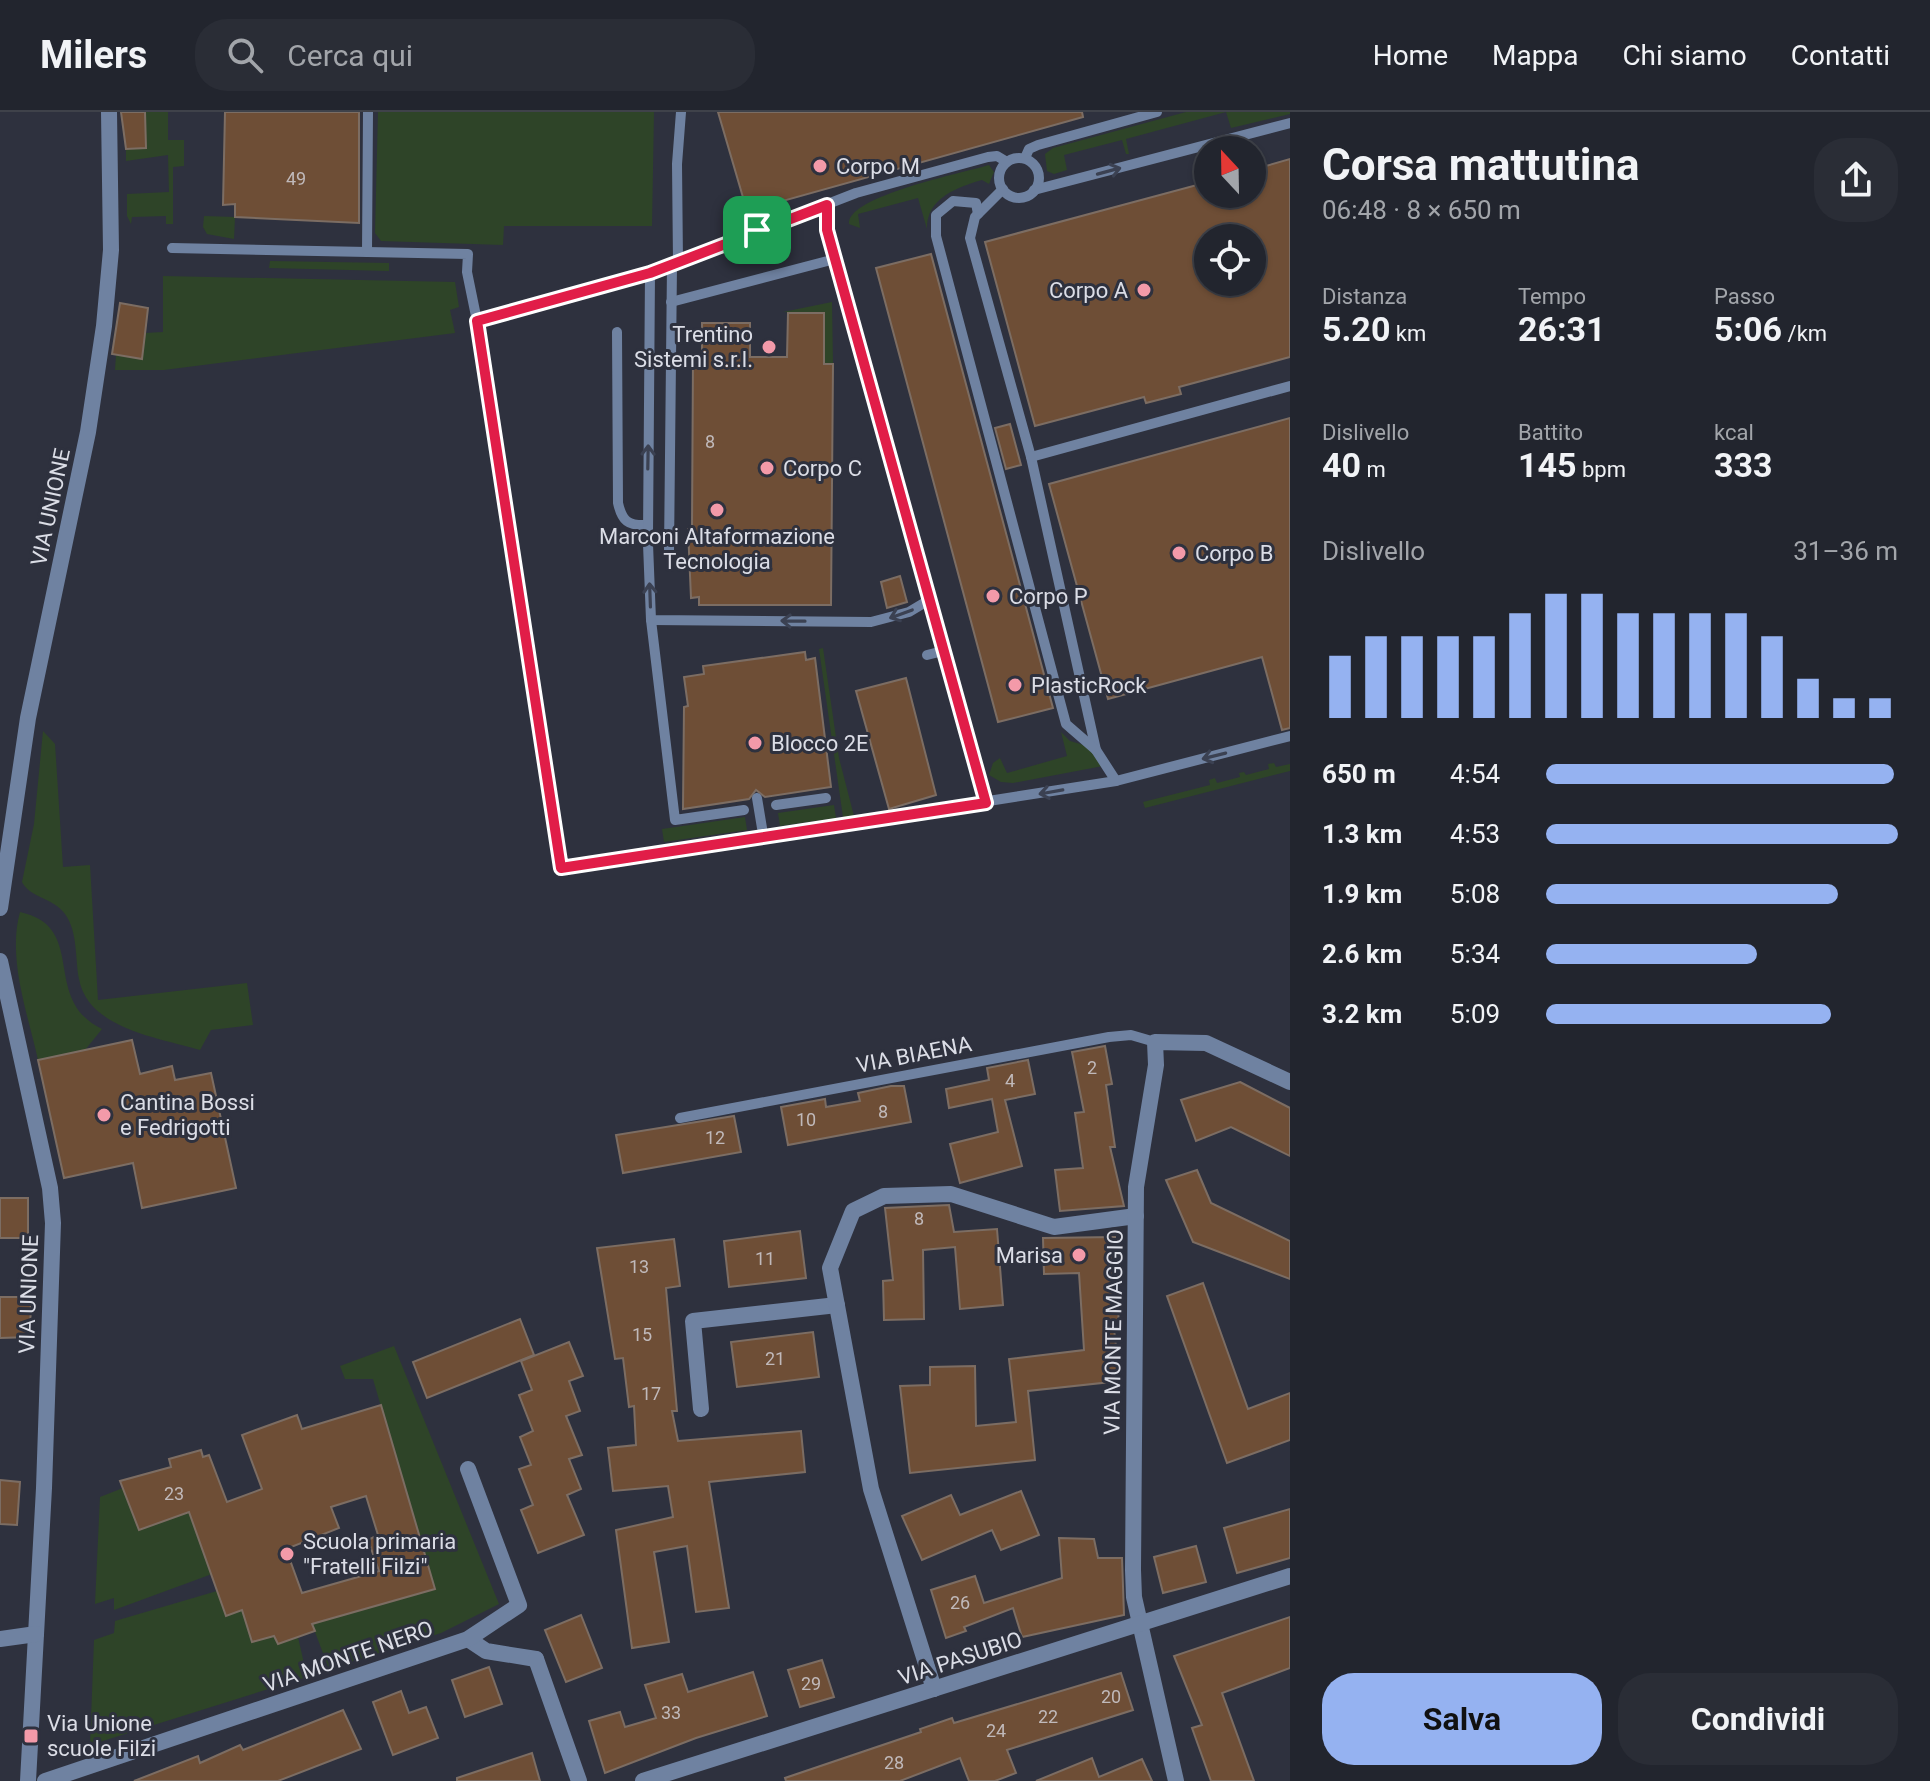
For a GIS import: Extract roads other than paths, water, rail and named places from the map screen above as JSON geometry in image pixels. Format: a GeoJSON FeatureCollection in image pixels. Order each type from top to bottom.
{"type":"FeatureCollection","features":[{"type":"Feature","properties":{"kind":"street","name":"VIA UNIONE"},"geometry":{"type":"LineString","coordinates":[[0,908],[28,718],[85,445],[104,326],[111,250],[109,112]]}},
{"type":"Feature","properties":{"kind":"street","name":"VIA UNIONE"},"geometry":{"type":"LineString","coordinates":[[0,961],[50,1188],[53,1223],[28,1781]]}},
{"type":"Feature","properties":{"kind":"street"},"geometry":{"type":"LineString","coordinates":[[1155,1042],[1206,1043],[1290,1082]]}},
{"type":"Feature","properties":{"kind":"street","name":"VIA MONTE MAGGIO"},"geometry":{"type":"LineString","coordinates":[[1155,1042],[1156,1065],[1137,1164],[1132,1519],[1134,1597],[1176,1781]]}},
{"type":"Feature","properties":{"kind":"street"},"geometry":{"type":"LineString","coordinates":[[934,1689],[871,1489],[830,1268],[853,1211],[884,1196],[951,1194],[1054,1227],[1136,1216]]}},
{"type":"Feature","properties":{"kind":"street"},"geometry":{"type":"LineString","coordinates":[[701,1409],[693,1321],[837,1305]]}},
{"type":"Feature","properties":{"kind":"street","name":"VIA MONTE NERO"},"geometry":{"type":"LineString","coordinates":[[45,1781],[468,1639],[519,1605],[468,1469]]}},
{"type":"Feature","properties":{"kind":"street","name":"VIA PASUBIO"},"geometry":{"type":"LineString","coordinates":[[643,1781],[1290,1576]]}},
{"type":"Feature","properties":{"kind":"street"},"geometry":{"type":"LineString","coordinates":[[0,1639],[36,1634]]}},
{"type":"Feature","properties":{"kind":"street"},"geometry":{"type":"LineString","coordinates":[[468,1639],[486,1651],[536,1659],[579,1781]]}},
{"type":"Feature","properties":{"kind":"lane"},"geometry":{"type":"LineString","coordinates":[[367,252],[368,112]]}},
{"type":"Feature","properties":{"kind":"lane"},"geometry":{"type":"LineString","coordinates":[[669,551],[671,302],[681,112]]}},
{"type":"Feature","properties":{"kind":"lane"},"geometry":{"type":"LineString","coordinates":[[1025,158],[1029,149],[1038,145],[1157,112]]}},
{"type":"Feature","properties":{"kind":"lane"},"geometry":{"type":"LineString","coordinates":[[1007,162],[1001,173],[1003,189],[1011,198],[1290,123]]}},
{"type":"Feature","properties":{"kind":"lane"},"geometry":{"type":"LineString","coordinates":[[477,321],[650,273],[827,205],[988,157],[997,156],[1007,162],[1025,158]]}},
{"type":"Feature","properties":{"kind":"lane"},"geometry":{"type":"LineString","coordinates":[[1025,158],[1037,171],[1034,190]]}},
{"type":"Feature","properties":{"kind":"lane"},"geometry":{"type":"LineString","coordinates":[[1003,189],[978,214],[970,228],[972,250],[1031,457],[1096,750]]}},
{"type":"Feature","properties":{"kind":"lane"},"geometry":{"type":"LineString","coordinates":[[978,214],[976,203],[953,201],[936,215],[936,236],[1066,724],[1096,750],[1116,781]]}},
{"type":"Feature","properties":{"kind":"lane"},"geometry":{"type":"LineString","coordinates":[[827,205],[825,218],[835,259],[986,803]]}},
{"type":"Feature","properties":{"kind":"lane"},"geometry":{"type":"LineString","coordinates":[[172,248],[468,254],[561,868],[763,833],[986,803],[1116,781],[1290,736]]}},
{"type":"Feature","properties":{"kind":"lane"},"geometry":{"type":"LineString","coordinates":[[671,302],[835,259]]}},
{"type":"Feature","properties":{"kind":"lane"},"geometry":{"type":"LineString","coordinates":[[650,273],[648,535],[651,620],[675,820],[744,810]]}},
{"type":"Feature","properties":{"kind":"lane"},"geometry":{"type":"LineString","coordinates":[[617,332],[618,503],[624,520],[648,535]]}},
{"type":"Feature","properties":{"kind":"lane"},"geometry":{"type":"LineString","coordinates":[[1031,457],[1290,386]]}},
{"type":"Feature","properties":{"kind":"lane"},"geometry":{"type":"LineString","coordinates":[[651,620],[871,622],[909,612],[929,600]]}},
{"type":"Feature","properties":{"kind":"lane"},"geometry":{"type":"LineString","coordinates":[[927,655],[943,651]]}},
{"type":"Feature","properties":{"kind":"lane"},"geometry":{"type":"LineString","coordinates":[[757,798],[763,833]]}},
{"type":"Feature","properties":{"kind":"lane"},"geometry":{"type":"LineString","coordinates":[[776,805],[826,798]]}},
{"type":"Feature","properties":{"kind":"lane","name":"VIA BIAENA"},"geometry":{"type":"LineString","coordinates":[[680,1118],[1109,1037],[1131,1035],[1155,1042]]}},
{"type":"Feature","properties":{"kind":"place","name":"Corpo M"},"geometry":{"type":"Point","coordinates":[820,166]}},
{"type":"Feature","properties":{"kind":"place","name":"Corpo A"},"geometry":{"type":"Point","coordinates":[1144,290]}},
{"type":"Feature","properties":{"kind":"place","name":"Trentino Sistemi s.r.l."},"geometry":{"type":"Point","coordinates":[769,347]}},
{"type":"Feature","properties":{"kind":"place","name":"Corpo C"},"geometry":{"type":"Point","coordinates":[767,468]}},
{"type":"Feature","properties":{"kind":"place","name":"Marconi Altaformazione Tecnologia"},"geometry":{"type":"Point","coordinates":[717,510]}},
{"type":"Feature","properties":{"kind":"place","name":"Corpo B"},"geometry":{"type":"Point","coordinates":[1179,553]}},
{"type":"Feature","properties":{"kind":"place","name":"Corpo P"},"geometry":{"type":"Point","coordinates":[993,596]}},
{"type":"Feature","properties":{"kind":"place","name":"PlasticRock"},"geometry":{"type":"Point","coordinates":[1015,685]}},
{"type":"Feature","properties":{"kind":"place","name":"Blocco 2E"},"geometry":{"type":"Point","coordinates":[755,743]}},
{"type":"Feature","properties":{"kind":"place","name":"Cantina Bossi e Fedrigotti"},"geometry":{"type":"Point","coordinates":[104,1115]}},
{"type":"Feature","properties":{"kind":"place","name":"Marisa"},"geometry":{"type":"Point","coordinates":[1079,1255]}},
{"type":"Feature","properties":{"kind":"place","name":"Scuola primaria \"Fratelli Filzi\""},"geometry":{"type":"Point","coordinates":[287,1554]}},
{"type":"Feature","properties":{"kind":"place","name":"Via Unione scuole Filzi"},"geometry":{"type":"Point","coordinates":[31,1736]}}]}
